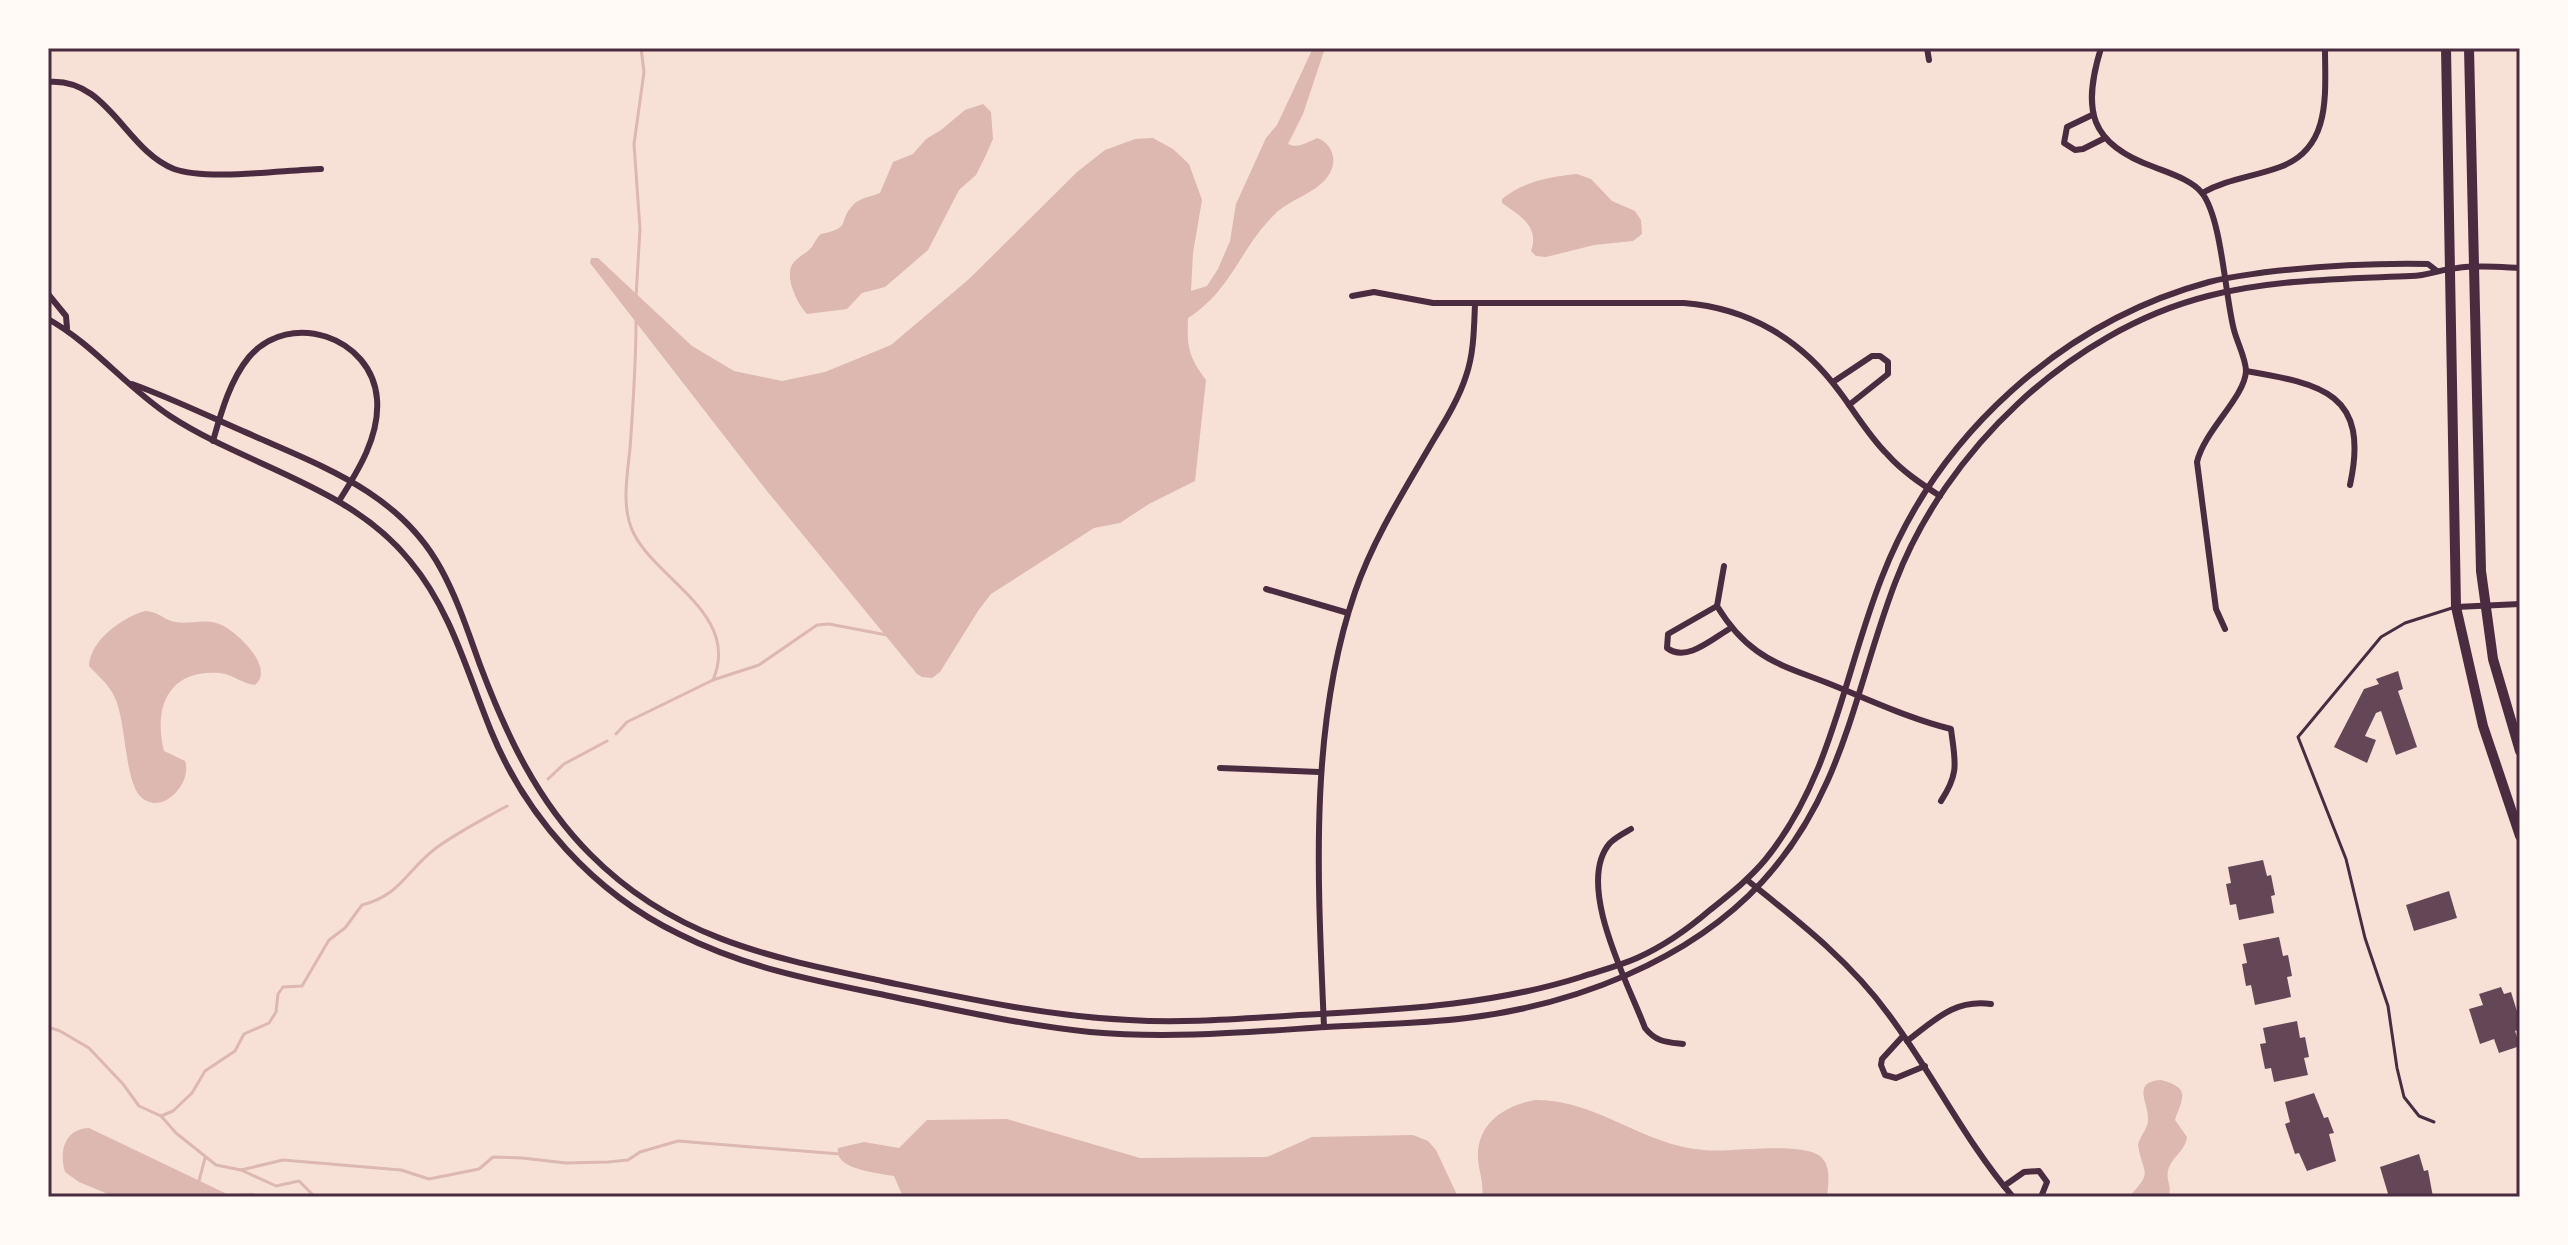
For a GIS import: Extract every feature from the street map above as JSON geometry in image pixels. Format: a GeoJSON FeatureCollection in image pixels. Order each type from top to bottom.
{"type":"FeatureCollection","features":[{"type":"Feature","properties":{"kind":"main road"},"geometry":{"type":"LineString","coordinates":[[2446,48],[2442,269],[2456,607],[2483,726],[2520,836]]}},
{"type":"Feature","properties":{"kind":"main road"},"geometry":{"type":"LineString","coordinates":[[2469,48],[2484,606],[2493,659],[2520,751]]}},
{"type":"Feature","properties":{"kind":"street"},"geometry":{"type":"LineString","coordinates":[[1927,48],[1929,60]]}},
{"type":"Feature","properties":{"kind":"street"},"geometry":{"type":"LineString","coordinates":[[2101,48],[2091,88],[2092,115],[2105,138],[2124,154],[2176,176],[2202,193],[2217,237],[2225,292],[2246,371],[2241,386],[2202,445],[2197,462],[2216,609],[2225,629]]}},
{"type":"Feature","properties":{"kind":"street"},"geometry":{"type":"LineString","coordinates":[[2202,193],[2235,178],[2279,168],[2302,155],[2313,142],[2325,107],[2325,48]]}},
{"type":"Feature","properties":{"kind":"street"},"geometry":{"type":"LineString","coordinates":[[48,82],[68,82],[88,90],[157,159],[185,172],[207,174],[321,169]]}},
{"type":"Feature","properties":{"kind":"street"},"geometry":{"type":"LineString","coordinates":[[2092,115],[2067,127],[2063,135],[2064,143],[2075,150],[2105,138]]}},
{"type":"Feature","properties":{"kind":"street"},"geometry":{"type":"LineString","coordinates":[[130,384],[352,480],[401,516],[433,556],[464,617],[509,738],[559,819],[591,855],[623,882],[690,926],[726,942],[775,957],[964,999],[1040,1012],[1131,1021],[1172,1021],[1424,1008],[1495,999],[1544,988],[1620,964],[1676,936],[1747,880],[1784,835],[1811,789],[1830,741],[1885,569],[1912,514],[1950,457],[1983,417],[2025,378],[2100,326],[2167,296],[2224,278],[2335,265],[2428,264],[2442,269]]}},
{"type":"Feature","properties":{"kind":"street"},"geometry":{"type":"LineString","coordinates":[[48,319],[67,328],[150,402],[213,441],[339,501],[379,527],[394,541],[436,596],[501,754],[541,818],[584,867],[629,906],[663,927],[725,956],[787,976],[1013,1022],[1150,1035],[1433,1022],[1497,1014],[1549,1002],[1625,976],[1694,939],[1735,909],[1757,888],[1797,838],[1837,763],[1895,582],[1917,534],[1959,467],[1995,425],[2057,371],[2129,328],[2184,303],[2225,292],[2300,281],[2426,276],[2442,269],[2475,266],[2520,268]]}},
{"type":"Feature","properties":{"kind":"street"},"geometry":{"type":"LineString","coordinates":[[1352,296],[1374,292],[1417,302],[1662,303],[1721,308],[1779,333],[1810,357],[1833,382],[1889,457],[1940,496]]}},
{"type":"Feature","properties":{"kind":"street"},"geometry":{"type":"LineString","coordinates":[[48,294],[66,316],[67,328]]}},
{"type":"Feature","properties":{"kind":"street"},"geometry":{"type":"LineString","coordinates":[[1324,1027],[1319,772],[1325,722],[1348,613],[1378,537],[1461,391],[1470,363],[1475,304]]}},
{"type":"Feature","properties":{"kind":"street"},"geometry":{"type":"LineString","coordinates":[[213,441],[240,370],[256,350],[282,335],[316,333],[333,338],[357,355],[367,367],[377,399],[373,435],[339,501]]}},
{"type":"Feature","properties":{"kind":"street"},"geometry":{"type":"LineString","coordinates":[[1833,382],[1872,356],[1880,356],[1888,362],[1888,374],[1883,381],[1849,405]]}},
{"type":"Feature","properties":{"kind":"street"},"geometry":{"type":"LineString","coordinates":[[2246,371],[2301,380],[2322,389],[2338,402],[2350,423],[2356,444],[2350,485]]}},
{"type":"Feature","properties":{"kind":"street"},"geometry":{"type":"LineString","coordinates":[[1724,566],[1717,606],[1731,628],[1759,653],[1859,696],[1951,729],[1956,771],[1941,801]]}},
{"type":"Feature","properties":{"kind":"street"},"geometry":{"type":"LineString","coordinates":[[1266,589],[1348,613]]}},
{"type":"Feature","properties":{"kind":"street"},"geometry":{"type":"LineString","coordinates":[[2456,607],[2520,604]]}},
{"type":"Feature","properties":{"kind":"street"},"geometry":{"type":"LineString","coordinates":[[1717,606],[1668,634],[1667,648],[1685,654],[1731,628]]}},
{"type":"Feature","properties":{"kind":"street"},"geometry":{"type":"LineString","coordinates":[[1220,768],[1319,772]]}},
{"type":"Feature","properties":{"kind":"street"},"geometry":{"type":"LineString","coordinates":[[1631,829],[1607,848],[1599,881],[1603,922],[1645,1028],[1663,1042],[1683,1044]]}},
{"type":"Feature","properties":{"kind":"street"},"geometry":{"type":"LineString","coordinates":[[1747,880],[1821,940],[1858,977],[1925,1066],[1978,1152],[2013,1197]]}},
{"type":"Feature","properties":{"kind":"street"},"geometry":{"type":"LineString","coordinates":[[1925,1066],[1896,1078],[1882,1071],[1882,1059],[1905,1038],[1957,1006],[1976,1002],[1991,1004]]}},
{"type":"Feature","properties":{"kind":"street"},"geometry":{"type":"LineString","coordinates":[[2004,1186],[2024,1172],[2034,1170],[2044,1175],[2047,1182],[2041,1197]]}},
{"type":"Feature","properties":{"kind":"lane"},"geometry":{"type":"LineString","coordinates":[[2434,1122],[2419,1116],[2404,1097],[2388,1006],[2365,938],[2346,859],[2298,737],[2381,637],[2415,619],[2456,607]]}},
{"type":"Feature","properties":{"kind":"shaded area"},"geometry":{"type":"Polygon","coordinates":[[[1313,48],[1325,48],[1303,114],[1288,144],[1299,145],[1317,138],[1322,140],[1332,152],[1332,167],[1319,186],[1275,214],[1226,282],[1188,318],[1190,351],[1206,380],[1195,481],[1149,504],[1120,523],[1094,528],[991,594],[940,672],[932,678],[917,674],[767,491],[590,263],[591,258],[598,258],[692,346],[734,371],[782,381],[825,372],[891,345],[969,279],[1077,172],[1105,150],[1135,139],[1153,138],[1173,149],[1189,164],[1202,200],[1193,253],[1191,291],[1207,286],[1218,269],[1230,241],[1236,204],[1313,48]]]}},
{"type":"Feature","properties":{"kind":"shaded area"},"geometry":{"type":"Polygon","coordinates":[[[983,104],[991,112],[993,139],[976,175],[959,190],[928,250],[885,287],[862,293],[847,309],[807,314],[791,285],[791,267],[795,261],[810,249],[821,234],[838,229],[854,204],[880,193],[893,162],[913,154],[926,139],[965,110],[983,104]]]}},
{"type":"Feature","properties":{"kind":"shaded area"},"geometry":{"type":"Polygon","coordinates":[[[1577,174],[1591,179],[1612,201],[1635,211],[1641,220],[1642,234],[1633,241],[1594,245],[1546,257],[1536,256],[1531,251],[1533,235],[1530,228],[1502,203],[1502,199],[1538,181],[1577,174]]]}},
{"type":"Feature","properties":{"kind":"shaded area"},"geometry":{"type":"Polygon","coordinates":[[[145,611],[175,622],[219,624],[243,641],[261,669],[255,685],[225,674],[202,673],[177,684],[169,694],[161,719],[164,751],[185,761],[186,770],[180,788],[166,800],[157,803],[148,802],[135,788],[116,700],[89,666],[95,647],[109,631],[127,618],[145,611]]]}},
{"type":"Feature","properties":{"kind":"shaded area"},"geometry":{"type":"Polygon","coordinates":[[[2161,1080],[2181,1090],[2182,1099],[2175,1120],[2187,1137],[2186,1142],[2168,1171],[2168,1197],[2129,1197],[2142,1182],[2145,1172],[2138,1145],[2148,1121],[2144,1089],[2146,1085],[2161,1080]]]}},
{"type":"Feature","properties":{"kind":"shaded area"},"geometry":{"type":"Polygon","coordinates":[[[1535,1100],[1579,1107],[1682,1147],[1716,1151],[1781,1148],[1810,1152],[1820,1156],[1826,1165],[1827,1197],[1482,1197],[1478,1159],[1482,1136],[1503,1112],[1535,1100]]]}},
{"type":"Feature","properties":{"kind":"shaded area"},"geometry":{"type":"Polygon","coordinates":[[[1007,1119],[1140,1158],[1267,1157],[1312,1137],[1413,1135],[1428,1141],[1436,1150],[1458,1197],[903,1197],[894,1176],[858,1169],[842,1161],[838,1155],[838,1148],[864,1142],[899,1148],[927,1120],[1007,1119]]]}},
{"type":"Feature","properties":{"kind":"shaded area"},"geometry":{"type":"Polygon","coordinates":[[[89,1128],[227,1194],[252,1193],[266,1197],[115,1197],[79,1182],[65,1172],[65,1143],[74,1132],[89,1128]]]}},
{"type":"Feature","properties":{"kind":"building"},"geometry":{"type":"Polygon","coordinates":[[[2398,671],[2403,689],[2398,691],[2417,747],[2396,755],[2381,711],[2376,713],[2365,736],[2376,740],[2367,763],[2334,747],[2364,689],[2379,684],[2376,679],[2398,671]]]}},
{"type":"Feature","properties":{"kind":"building"},"geometry":{"type":"Polygon","coordinates":[[[2263,860],[2267,876],[2271,875],[2275,895],[2271,896],[2274,913],[2239,920],[2236,904],[2230,905],[2226,884],[2231,883],[2228,867],[2263,860]]]}},
{"type":"Feature","properties":{"kind":"building"},"geometry":{"type":"Polygon","coordinates":[[[2449,891],[2457,918],[2414,931],[2406,905],[2449,891]]]}},
{"type":"Feature","properties":{"kind":"building"},"geometry":{"type":"Polygon","coordinates":[[[2279,937],[2283,956],[2288,955],[2292,976],[2287,977],[2291,997],[2255,1005],[2251,985],[2246,986],[2242,964],[2247,963],[2243,944],[2279,937]]]}},
{"type":"Feature","properties":{"kind":"building"},"geometry":{"type":"Polygon","coordinates":[[[2501,987],[2504,994],[2511,992],[2520,1021],[2520,1029],[2515,1031],[2520,1046],[2499,1053],[2494,1039],[2480,1044],[2469,1009],[2483,1005],[2479,994],[2501,987]]]}},
{"type":"Feature","properties":{"kind":"building"},"geometry":{"type":"Polygon","coordinates":[[[2297,1021],[2300,1038],[2305,1037],[2309,1057],[2304,1058],[2308,1075],[2274,1082],[2271,1068],[2265,1069],[2260,1044],[2266,1043],[2263,1028],[2297,1021]]]}},
{"type":"Feature","properties":{"kind":"building"},"geometry":{"type":"Polygon","coordinates":[[[2314,1093],[2334,1133],[2329,1134],[2336,1161],[2307,1171],[2299,1153],[2295,1154],[2285,1124],[2290,1122],[2285,1102],[2314,1093]]]}},
{"type":"Feature","properties":{"kind":"building"},"geometry":{"type":"Polygon","coordinates":[[[2419,1154],[2424,1171],[2428,1170],[2433,1197],[2389,1197],[2380,1167],[2419,1154]]]}},
{"type":"Feature","properties":{"kind":"waterway"},"geometry":{"type":"LineString","coordinates":[[636,297],[640,229],[634,144],[644,72],[641,48]]}},
{"type":"Feature","properties":{"kind":"waterway"},"geometry":{"type":"LineString","coordinates":[[636,321],[627,514],[634,534],[645,551],[707,618],[716,636],[719,657],[713,680]]}},
{"type":"Feature","properties":{"kind":"waterway"},"geometry":{"type":"LineString","coordinates":[[616,734],[627,722],[713,680],[759,665],[817,625],[829,624],[887,635]]}},
{"type":"Feature","properties":{"kind":"waterway"},"geometry":{"type":"LineString","coordinates":[[548,779],[564,764],[607,741]]}},
{"type":"Feature","properties":{"kind":"waterway"},"geometry":{"type":"LineString","coordinates":[[161,1116],[173,1111],[192,1093],[205,1071],[235,1051],[244,1034],[269,1023],[276,1012],[278,994],[283,987],[302,986],[329,940],[345,928],[362,905],[395,889],[444,842],[507,806]]}},
{"type":"Feature","properties":{"kind":"waterway"},"geometry":{"type":"LineString","coordinates":[[48,1027],[89,1048],[139,1106],[161,1116],[176,1133],[216,1165],[241,1170],[283,1160],[401,1170],[429,1179],[479,1169],[493,1157],[566,1163],[608,1162],[628,1160],[640,1152],[678,1141],[840,1154]]}},
{"type":"Feature","properties":{"kind":"waterway"},"geometry":{"type":"LineString","coordinates":[[199,1181],[205,1158]]}},
{"type":"Feature","properties":{"kind":"waterway"},"geometry":{"type":"LineString","coordinates":[[241,1170],[276,1186],[299,1181],[315,1197]]}}]}
